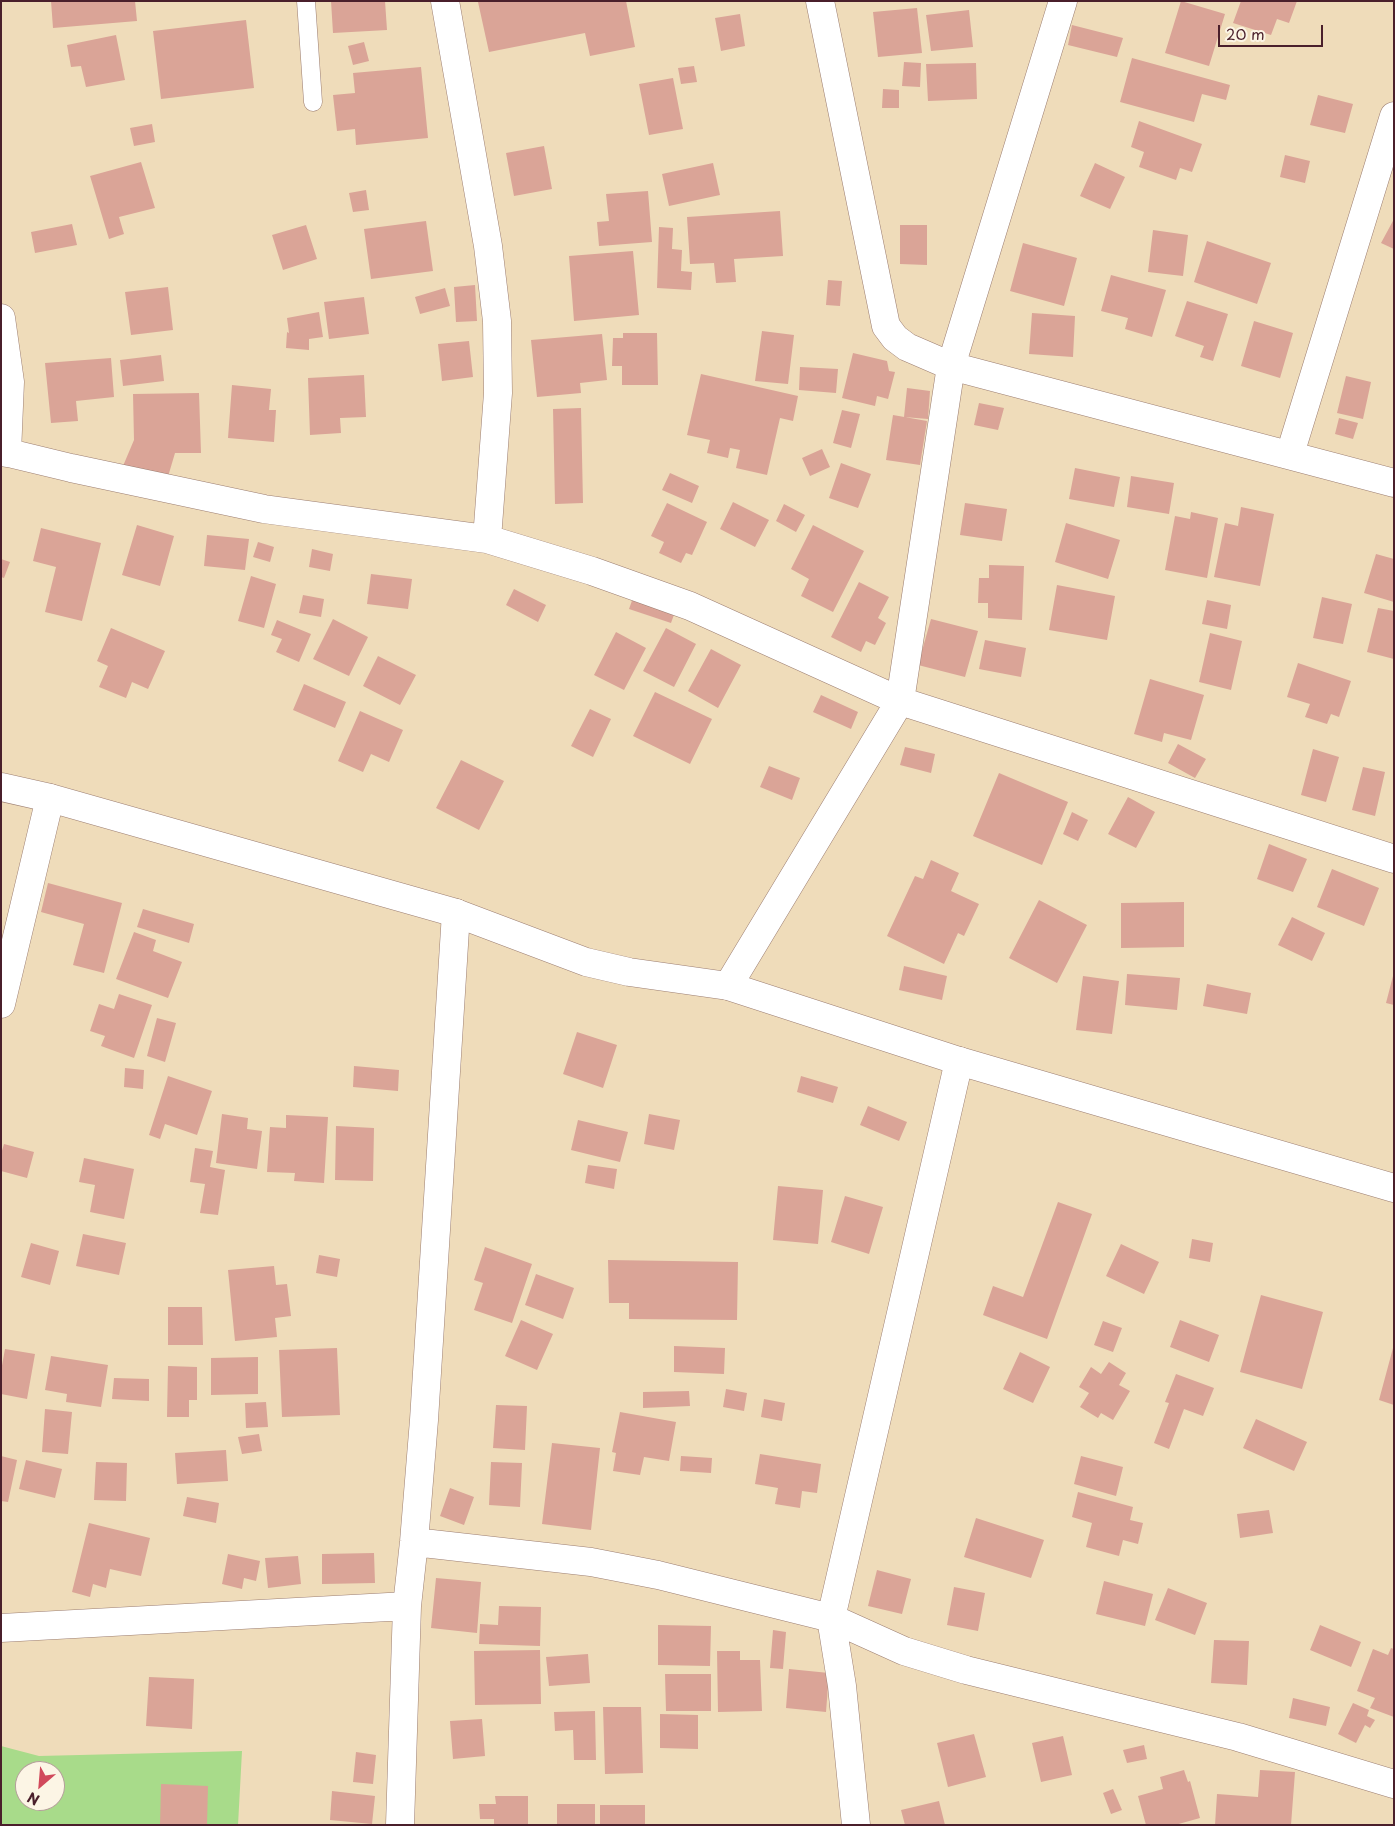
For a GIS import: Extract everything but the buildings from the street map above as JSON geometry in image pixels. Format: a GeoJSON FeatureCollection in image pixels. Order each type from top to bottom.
{"type":"FeatureCollection","features":[{"type":"Feature","properties":{"kind":"street"},"geometry":{"type":"LineString","coordinates":[[445,1],[488,246],[496,321],[498,393],[487,539]]}},
{"type":"Feature","properties":{"kind":"street"},"geometry":{"type":"LineString","coordinates":[[820,1],[886,326],[895,338],[907,347],[951,366],[1394,482]]}},
{"type":"Feature","properties":{"kind":"street"},"geometry":{"type":"LineString","coordinates":[[728,986],[900,701],[951,366],[1063,1]]}},
{"type":"Feature","properties":{"kind":"street"},"geometry":{"type":"LineString","coordinates":[[1290,454],[1388,158],[1394,116]]}},
{"type":"Feature","properties":{"kind":"street"},"geometry":{"type":"LineString","coordinates":[[1,318],[10,382],[4,452],[264,509],[487,539],[592,571],[690,606],[900,701],[1394,858]]}},
{"type":"Feature","properties":{"kind":"street"},"geometry":{"type":"LineString","coordinates":[[1,787],[50,798],[456,913],[586,962],[629,972],[728,986],[959,1061],[1394,1188]]}},
{"type":"Feature","properties":{"kind":"street"},"geometry":{"type":"LineString","coordinates":[[1,1004],[50,798]]}},
{"type":"Feature","properties":{"kind":"street"},"geometry":{"type":"LineString","coordinates":[[400,1825],[407,1606],[414,1542],[456,913]]}},
{"type":"Feature","properties":{"kind":"street"},"geometry":{"type":"LineString","coordinates":[[856,1825],[842,1686],[831,1618],[959,1061]]}},
{"type":"Feature","properties":{"kind":"street"},"geometry":{"type":"LineString","coordinates":[[414,1542],[590,1562],[658,1575],[831,1618],[904,1651],[966,1670],[1238,1737],[1394,1784]]}},
{"type":"Feature","properties":{"kind":"street"},"geometry":{"type":"LineString","coordinates":[[1,1628],[407,1606]]}},
{"type":"Feature","properties":{"kind":"lane"},"geometry":{"type":"LineString","coordinates":[[306,1],[313,102]]}},
{"type":"Feature","properties":{"kind":"green space"},"geometry":{"type":"Polygon","coordinates":[[[1,1746],[39,1756],[242,1751],[238,1825],[1,1825],[1,1746]]]}}]}
